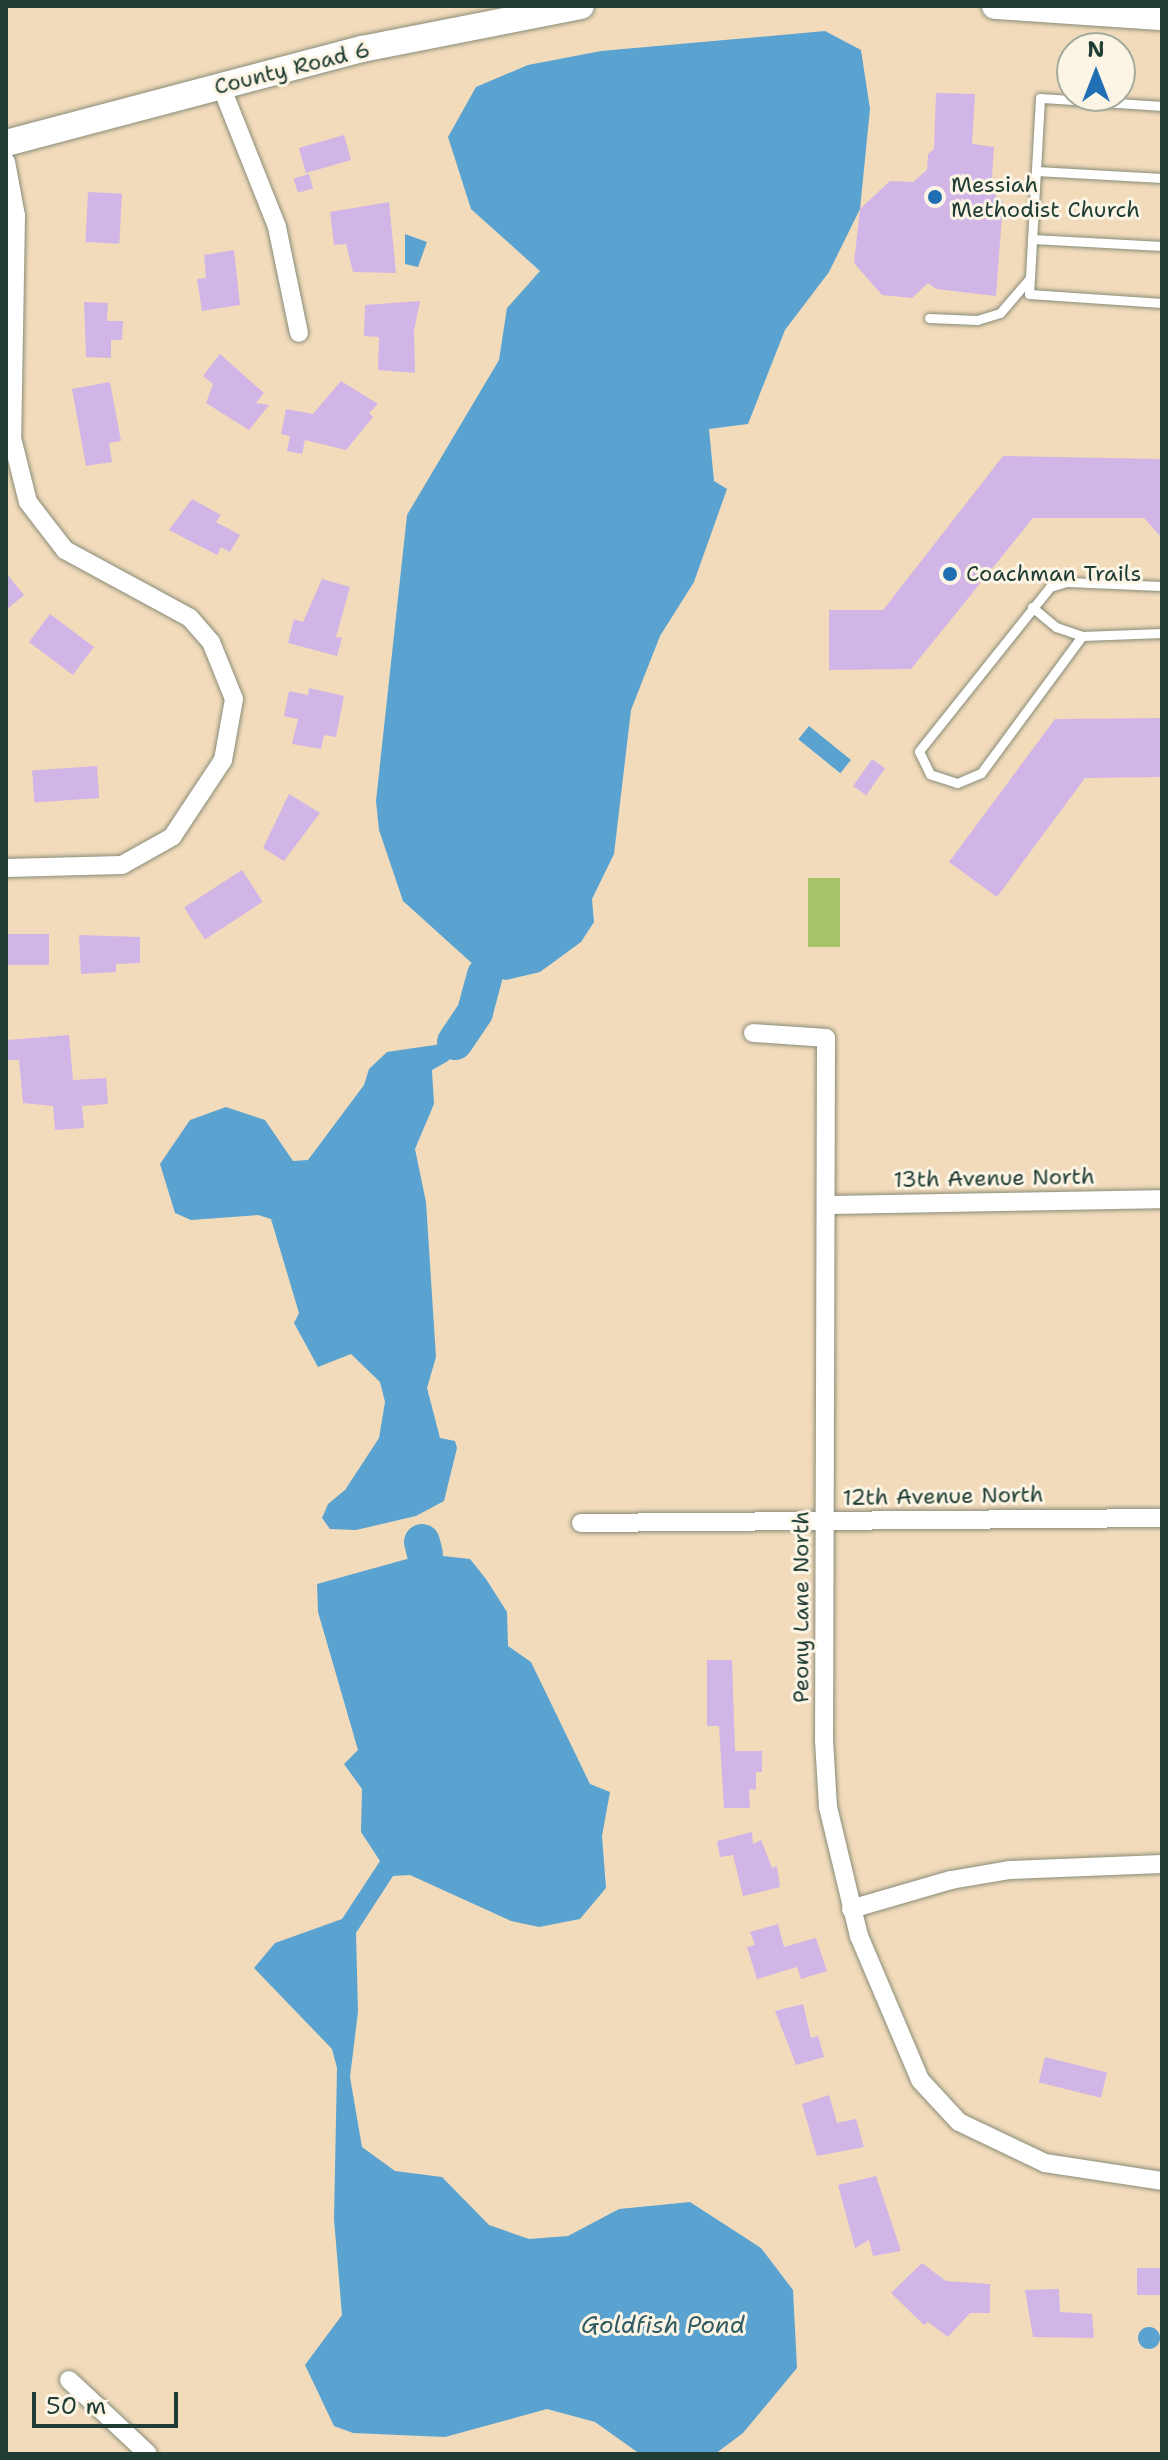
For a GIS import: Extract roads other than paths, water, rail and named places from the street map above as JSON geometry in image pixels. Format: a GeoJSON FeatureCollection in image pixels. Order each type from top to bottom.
{"type":"FeatureCollection","features":[{"type":"Feature","properties":{"kind":"main road","name":"County Road 6"},"geometry":{"type":"LineString","coordinates":[[6,143],[421,35],[581,6]]}},
{"type":"Feature","properties":{"kind":"main road"},"geometry":{"type":"LineString","coordinates":[[995,6],[1162,17]]}},
{"type":"Feature","properties":{"kind":"street"},"geometry":{"type":"LineString","coordinates":[[221,86],[277,227],[299,333]]}},
{"type":"Feature","properties":{"kind":"street"},"geometry":{"type":"LineString","coordinates":[[6,162],[16,216],[9,348],[12,438],[28,502],[45,528],[74,556],[190,618],[211,642],[234,699],[223,760],[172,837],[122,865],[6,868]]}},
{"type":"Feature","properties":{"kind":"street","name":"Peony Lane North"},"geometry":{"type":"LineString","coordinates":[[753,1033],[826,1038],[828,1807],[851,1909],[920,2080],[936,2102],[959,2122],[1045,2163],[1162,2181]]}},
{"type":"Feature","properties":{"kind":"street","name":"13th Avenue North"},"geometry":{"type":"LineString","coordinates":[[826,1205],[1162,1199]]}},
{"type":"Feature","properties":{"kind":"street","name":"12th Avenue North"},"geometry":{"type":"LineString","coordinates":[[581,1523],[1162,1518]]}},
{"type":"Feature","properties":{"kind":"street"},"geometry":{"type":"LineString","coordinates":[[851,1909],[951,1880],[1010,1870],[1162,1864]]}},
{"type":"Feature","properties":{"kind":"street"},"geometry":{"type":"LineString","coordinates":[[69,2380],[148,2454]]}},
{"type":"Feature","properties":{"kind":"lane"},"geometry":{"type":"LineString","coordinates":[[1162,106],[1040,98],[1029,294],[1162,303]]}},
{"type":"Feature","properties":{"kind":"lane"},"geometry":{"type":"LineString","coordinates":[[1036,171],[1162,178]]}},
{"type":"Feature","properties":{"kind":"lane"},"geometry":{"type":"LineString","coordinates":[[1032,239],[1162,246]]}},
{"type":"Feature","properties":{"kind":"lane"},"geometry":{"type":"LineString","coordinates":[[929,318],[977,320],[1000,313],[1030,278]]}},
{"type":"Feature","properties":{"kind":"lane"},"geometry":{"type":"LineString","coordinates":[[1082,636],[981,773],[957,783],[930,774],[919,751],[1050,587],[1066,582],[1162,586]]}},
{"type":"Feature","properties":{"kind":"lane"},"geometry":{"type":"LineString","coordinates":[[1032,607],[1056,627],[1082,636],[1162,633]]}},
{"type":"Feature","properties":{"kind":"water"},"geometry":{"type":"Polygon","coordinates":[[[825,31],[861,50],[870,109],[860,209],[829,272],[785,330],[748,424],[709,429],[714,481],[727,489],[694,582],[660,636],[631,710],[614,854],[592,899],[594,922],[581,942],[540,972],[506,980],[485,975],[403,901],[379,830],[376,801],[407,515],[499,360],[507,308],[540,271],[471,209],[448,137],[476,87],[528,65],[601,51],[825,31]]]}},
{"type":"Feature","properties":{"kind":"water"},"geometry":{"type":"Polygon","coordinates":[[[405,234],[427,242],[418,267],[405,264],[405,234]]]}},
{"type":"Feature","properties":{"kind":"water"},"geometry":{"type":"Polygon","coordinates":[[[809,726],[851,760],[840,773],[798,739],[809,726]]]}},
{"type":"Feature","properties":{"kind":"water"},"geometry":{"type":"Polygon","coordinates":[[[455,1042],[457,1050],[448,1061],[432,1070],[434,1104],[415,1149],[426,1202],[436,1357],[427,1388],[440,1438],[455,1441],[457,1448],[444,1501],[416,1516],[356,1530],[330,1529],[322,1518],[328,1504],[345,1490],[379,1438],[385,1402],[380,1382],[351,1354],[318,1367],[294,1323],[299,1313],[271,1219],[258,1215],[191,1220],[175,1213],[160,1164],[190,1120],[226,1107],[265,1120],[293,1161],[308,1160],[364,1085],[369,1069],[387,1052],[455,1042]]]}},
{"type":"Feature","properties":{"kind":"water","name":"Goldfish Pond"},"geometry":{"type":"Polygon","coordinates":[[[425,1554],[470,1559],[486,1579],[507,1612],[508,1646],[531,1662],[590,1784],[610,1792],[602,1836],[606,1888],[580,1919],[539,1927],[511,1921],[410,1875],[393,1876],[356,1933],[358,2012],[350,2077],[362,2147],[395,2171],[442,2177],[489,2225],[529,2239],[568,2236],[619,2209],[690,2202],[761,2248],[793,2290],[797,2368],[743,2433],[715,2454],[640,2454],[595,2422],[547,2409],[445,2437],[353,2433],[334,2426],[305,2365],[342,2315],[334,2219],[337,2068],[332,2049],[254,1968],[275,1943],[342,1919],[380,1861],[361,1832],[362,1789],[344,1764],[358,1750],[318,1612],[317,1584],[425,1554]]]}},
{"type":"Feature","properties":{"kind":"water"},"geometry":{"type":"Polygon","coordinates":[[[1149,2327],[1157,2330],[1160,2338],[1157,2346],[1149,2349],[1141,2346],[1138,2338],[1141,2330],[1149,2327]]]}},
{"type":"Feature","properties":{"kind":"waterway"},"geometry":{"type":"LineString","coordinates":[[455,1042],[475,1012],[485,975]]}},
{"type":"Feature","properties":{"kind":"waterway"},"geometry":{"type":"LineString","coordinates":[[422,1542],[425,1554]]}},
{"type":"Feature","properties":{"kind":"place","name":"Messiah Methodist Church"},"geometry":{"type":"Point","coordinates":[935,197]}},
{"type":"Feature","properties":{"kind":"place","name":"Coachman Trails"},"geometry":{"type":"Point","coordinates":[950,574]}}]}
